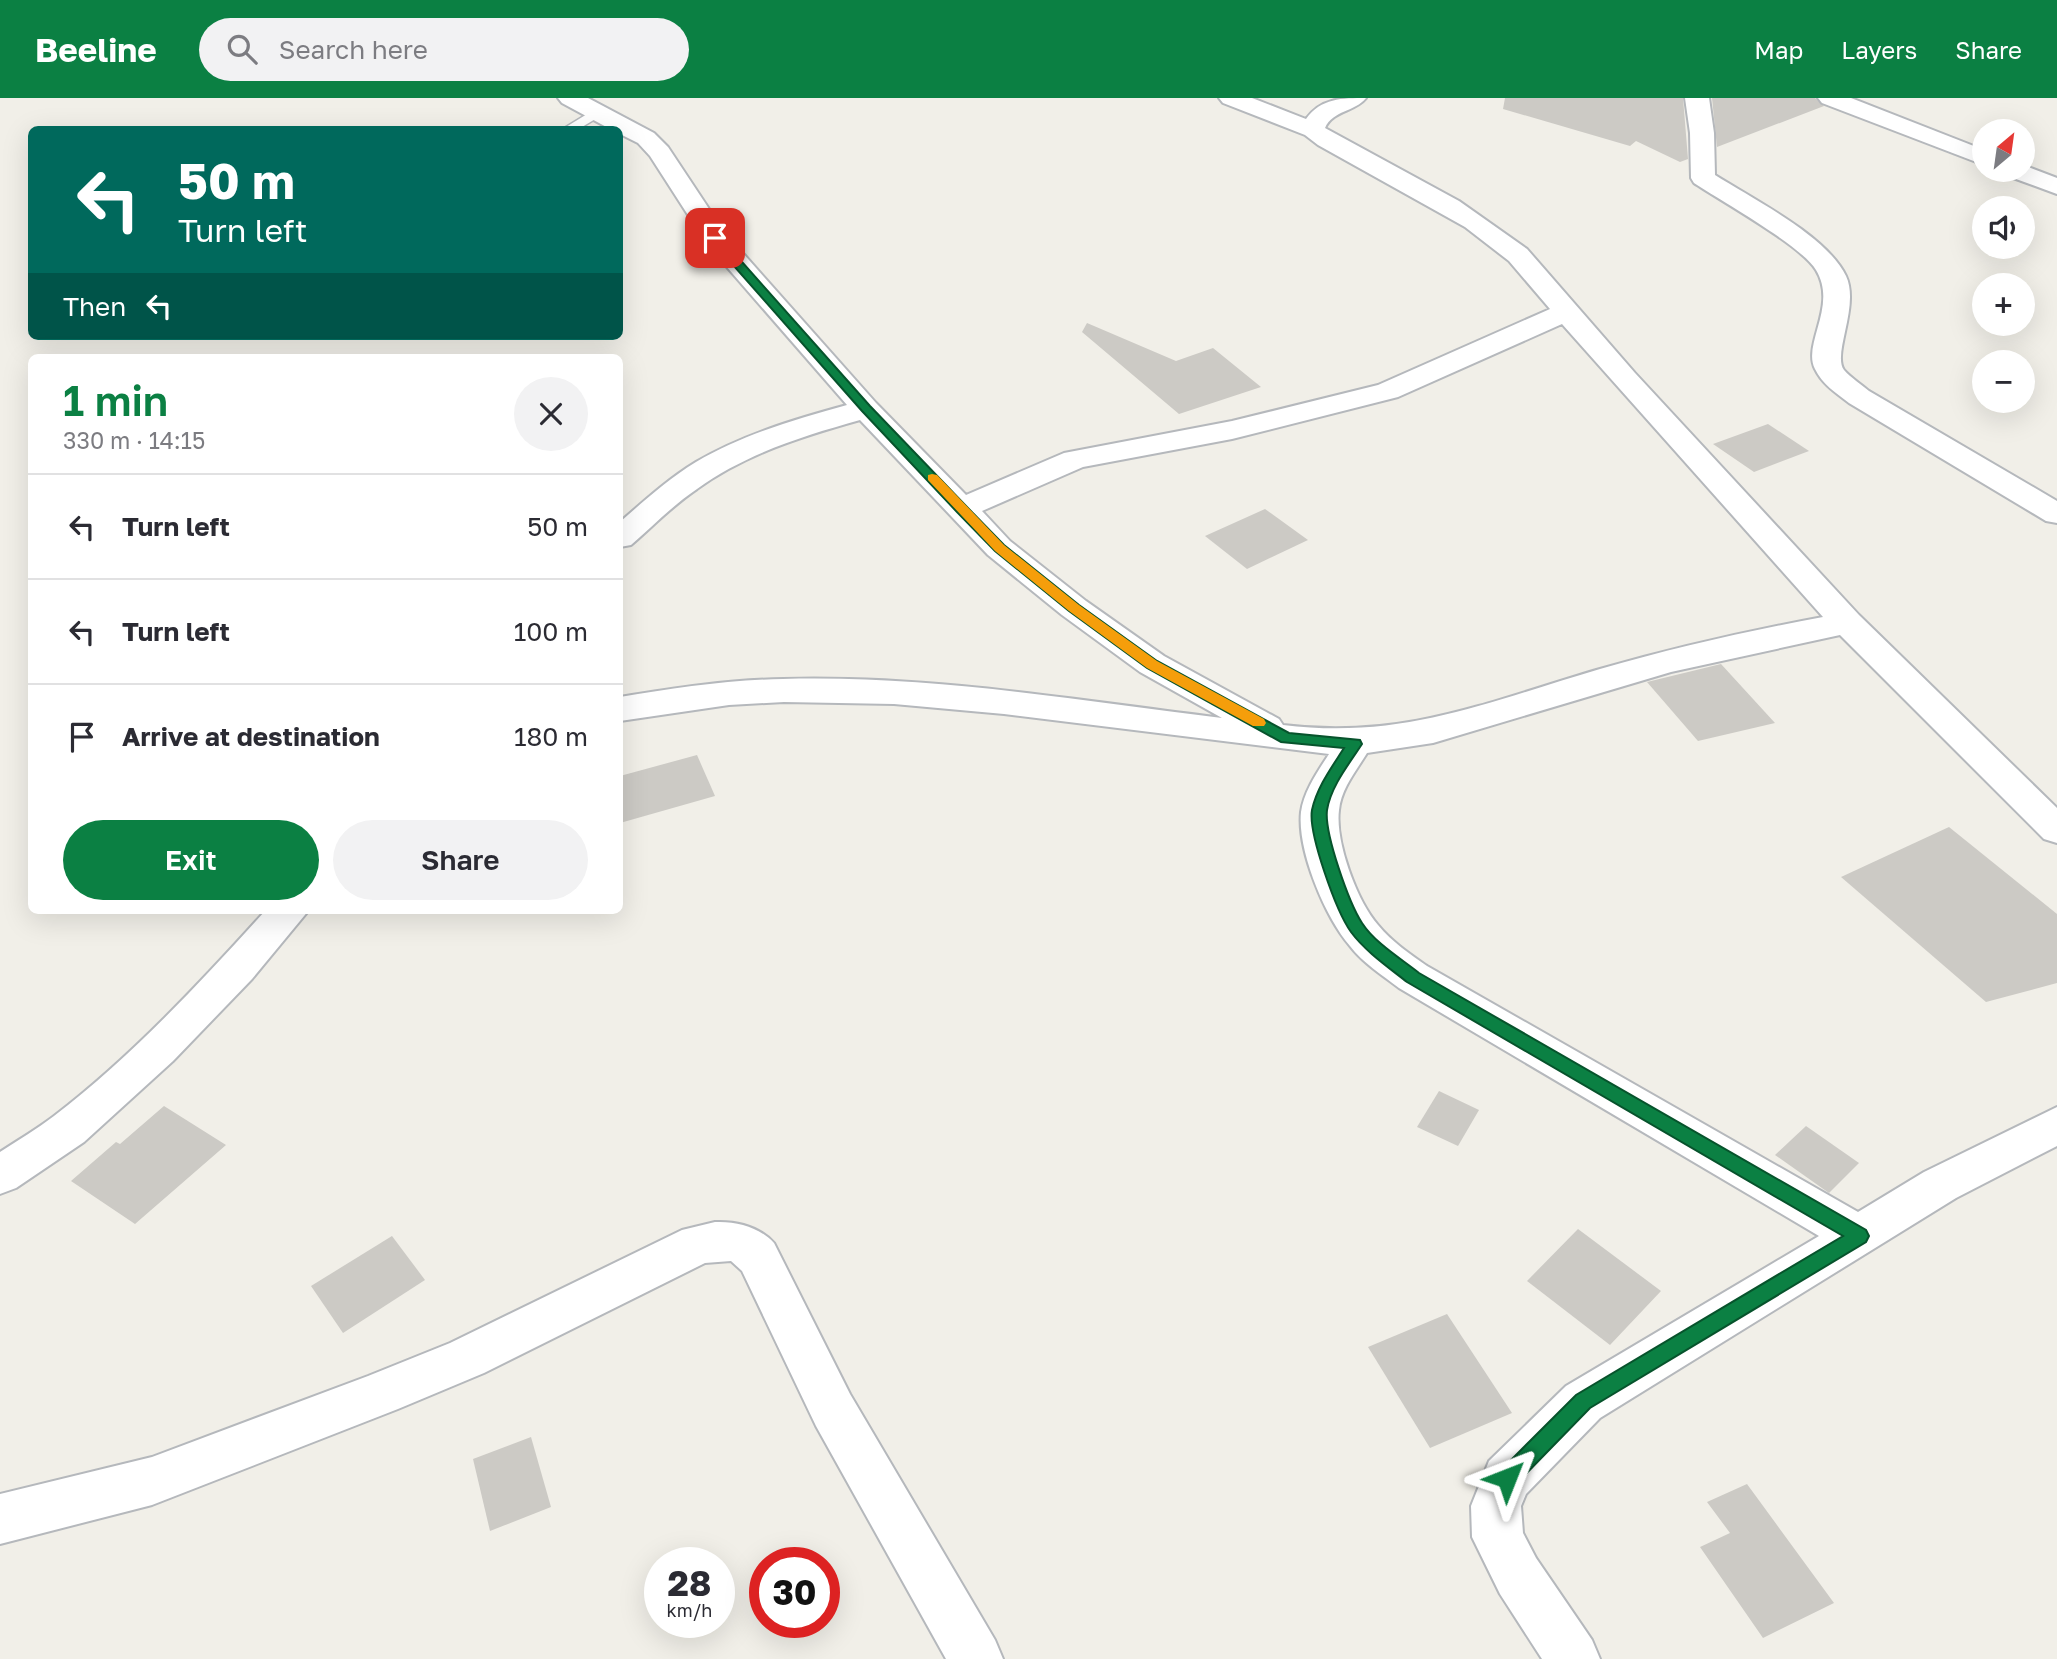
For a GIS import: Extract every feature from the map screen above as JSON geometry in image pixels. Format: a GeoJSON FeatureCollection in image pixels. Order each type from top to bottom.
{"type":"FeatureCollection","features":[{"type":"Feature","properties":{"kind":"street"},"geometry":{"type":"LineString","coordinates":[[570,98],[646,138],[715,238],[866,409],[999,548],[1074,608],[1152,664],[1286,738]]}},
{"type":"Feature","properties":{"kind":"street"},"geometry":{"type":"LineString","coordinates":[[1231,98],[1313,130],[1326,140],[1500,238],[1847,623],[2057,830]]}},
{"type":"Feature","properties":{"kind":"street"},"geometry":{"type":"LineString","coordinates":[[1313,130],[1314,122],[1324,113],[1354,98]]}},
{"type":"Feature","properties":{"kind":"street"},"geometry":{"type":"LineString","coordinates":[[1697,98],[1702,133],[1703,178],[1811,248],[1826,261],[1835,277],[1839,299],[1826,356],[1834,376],[1859,397],[2057,514]]}},
{"type":"Feature","properties":{"kind":"street"},"geometry":{"type":"LineString","coordinates":[[1830,98],[1972,153]]}},
{"type":"Feature","properties":{"kind":"street"},"geometry":{"type":"LineString","coordinates":[[2035,178],[2057,187]]}},
{"type":"Feature","properties":{"kind":"street"},"geometry":{"type":"LineString","coordinates":[[961,509],[1075,459],[1232,430],[1388,391],[1568,311]]}},
{"type":"Feature","properties":{"kind":"street"},"geometry":{"type":"LineString","coordinates":[[623,535],[686,482],[735,454],[796,429],[866,409]]}},
{"type":"Feature","properties":{"kind":"street"},"geometry":{"type":"LineString","coordinates":[[623,709],[713,695],[792,690],[918,692],[1354,744],[1460,724],[1701,652],[1847,623]]}},
{"type":"Feature","properties":{"kind":"street"},"geometry":{"type":"LineString","coordinates":[[1354,744],[1324,793],[1319,813],[1324,846],[1357,928],[1413,977],[1859,1236]]}},
{"type":"Feature","properties":{"kind":"street"},"geometry":{"type":"LineString","coordinates":[[0,1175],[69,1129],[158,1049],[238,968],[285,914]]}},
{"type":"Feature","properties":{"kind":"street"},"geometry":{"type":"LineString","coordinates":[[1573,1659],[1518,1576],[1499,1537],[1496,1506],[1507,1478],[1583,1402],[1940,1185],[2057,1125]]}},
{"type":"Feature","properties":{"kind":"street"},"geometry":{"type":"LineString","coordinates":[[0,1518],[152,1481],[467,1358],[698,1244],[735,1241],[749,1246],[758,1257],[833,1410],[976,1659]]}},
{"type":"Feature","properties":{"kind":"lane"},"geometry":{"type":"LineString","coordinates":[[574,126],[597,112]]}},
{"type":"Feature","properties":{"kind":"building"},"geometry":{"type":"Polygon","coordinates":[[[1505,98],[1683,98],[1688,159],[1680,162],[1636,141],[1630,146],[1503,109],[1505,98]]]}},
{"type":"Feature","properties":{"kind":"building"},"geometry":{"type":"Polygon","coordinates":[[[1712,98],[1815,98],[1824,106],[1717,147],[1712,98]]]}},
{"type":"Feature","properties":{"kind":"building"},"geometry":{"type":"Polygon","coordinates":[[[1087,323],[1176,361],[1213,348],[1261,387],[1179,414],[1082,332],[1087,323]]]}},
{"type":"Feature","properties":{"kind":"building"},"geometry":{"type":"Polygon","coordinates":[[[1768,424],[1809,451],[1754,472],[1713,444],[1768,424]]]}},
{"type":"Feature","properties":{"kind":"building"},"geometry":{"type":"Polygon","coordinates":[[[1265,509],[1308,540],[1247,569],[1205,536],[1265,509]]]}},
{"type":"Feature","properties":{"kind":"building"},"geometry":{"type":"Polygon","coordinates":[[[1721,664],[1775,723],[1698,741],[1647,682],[1721,664]]]}},
{"type":"Feature","properties":{"kind":"building"},"geometry":{"type":"Polygon","coordinates":[[[697,755],[715,796],[623,822],[623,775],[697,755]]]}},
{"type":"Feature","properties":{"kind":"building"},"geometry":{"type":"Polygon","coordinates":[[[1949,827],[2057,914],[2057,983],[1986,1002],[1841,877],[1949,827]]]}},
{"type":"Feature","properties":{"kind":"building"},"geometry":{"type":"Polygon","coordinates":[[[1439,1091],[1479,1110],[1458,1146],[1417,1127],[1439,1091]]]}},
{"type":"Feature","properties":{"kind":"building"},"geometry":{"type":"Polygon","coordinates":[[[164,1106],[226,1145],[135,1224],[71,1181],[116,1142],[120,1144],[164,1106]]]}},
{"type":"Feature","properties":{"kind":"building"},"geometry":{"type":"Polygon","coordinates":[[[1806,1126],[1859,1163],[1829,1193],[1775,1155],[1806,1126]]]}},
{"type":"Feature","properties":{"kind":"building"},"geometry":{"type":"Polygon","coordinates":[[[1578,1229],[1661,1291],[1610,1345],[1527,1281],[1578,1229]]]}},
{"type":"Feature","properties":{"kind":"building"},"geometry":{"type":"Polygon","coordinates":[[[392,1236],[425,1280],[343,1333],[311,1286],[392,1236]]]}},
{"type":"Feature","properties":{"kind":"building"},"geometry":{"type":"Polygon","coordinates":[[[1447,1314],[1512,1413],[1430,1448],[1368,1347],[1447,1314]]]}},
{"type":"Feature","properties":{"kind":"building"},"geometry":{"type":"Polygon","coordinates":[[[531,1437],[551,1507],[490,1531],[473,1459],[531,1437]]]}},
{"type":"Feature","properties":{"kind":"building"},"geometry":{"type":"Polygon","coordinates":[[[1747,1484],[1834,1603],[1763,1638],[1700,1547],[1730,1533],[1707,1502],[1747,1484]]]}},
{"type":"Feature","properties":{"kind":"slow traffic"},"geometry":{"type":"LineString","coordinates":[[932,478],[999,548],[1074,608],[1152,664],[1259,723]]}},
{"type":"Feature","properties":{"kind":"route"},"geometry":{"type":"LineString","coordinates":[[715,238],[866,409],[961,509],[999,548],[1074,608],[1152,664],[1286,738],[1354,744],[1324,793],[1319,813],[1324,846],[1348,909],[1357,928],[1385,956],[1413,977],[1611,1094],[1859,1236],[1583,1402],[1507,1478]]}}]}
